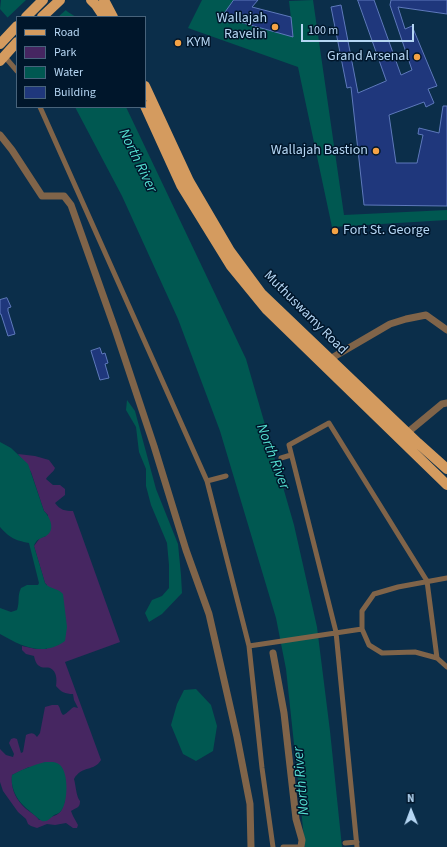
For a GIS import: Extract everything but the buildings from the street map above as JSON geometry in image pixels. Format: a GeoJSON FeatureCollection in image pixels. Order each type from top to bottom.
{"type":"FeatureCollection","features":[{"type":"Feature","properties":{"kind":"main road"},"geometry":{"type":"LineString","coordinates":[[27,16],[43,0]]}},
{"type":"Feature","properties":{"kind":"main road"},"geometry":{"type":"LineString","coordinates":[[43,16],[59,0]]}},
{"type":"Feature","properties":{"kind":"main road"},"geometry":{"type":"LineString","coordinates":[[92,0],[103,16]]}},
{"type":"Feature","properties":{"kind":"main road"},"geometry":{"type":"LineString","coordinates":[[104,0],[112,16]]}},
{"type":"Feature","properties":{"kind":"main road"},"geometry":{"type":"LineString","coordinates":[[0,44],[14,29]]}},
{"type":"Feature","properties":{"kind":"main road"},"geometry":{"type":"LineString","coordinates":[[2,59],[16,43]]}},
{"type":"Feature","properties":{"kind":"main road","name":"Muthuswamy Road"},"geometry":{"type":"LineString","coordinates":[[146,88],[189,181],[230,251],[261,293],[407,433],[447,469]]}},
{"type":"Feature","properties":{"kind":"main road","name":"Muthuswamy Road"},"geometry":{"type":"LineString","coordinates":[[146,108],[181,185],[231,266],[267,310],[447,485]]}},
{"type":"Feature","properties":{"kind":"street"},"geometry":{"type":"LineString","coordinates":[[2,59],[16,70]]}},
{"type":"Feature","properties":{"kind":"street"},"geometry":{"type":"LineString","coordinates":[[40,108],[207,481],[249,646],[262,768],[273,847]]}},
{"type":"Feature","properties":{"kind":"street"},"geometry":{"type":"LineString","coordinates":[[0,135],[12,150],[42,196],[64,196],[71,206],[115,329],[154,446],[186,550],[209,614],[237,737],[250,804],[251,847]]}},
{"type":"Feature","properties":{"kind":"street"},"geometry":{"type":"LineString","coordinates":[[330,359],[390,324],[406,319],[426,315],[447,330]]}},
{"type":"Feature","properties":{"kind":"street"},"geometry":{"type":"LineString","coordinates":[[407,433],[442,404],[447,403]]}},
{"type":"Feature","properties":{"kind":"street"},"geometry":{"type":"LineString","coordinates":[[346,843],[357,844],[336,632],[289,445],[329,423],[427,581],[437,658]]}},
{"type":"Feature","properties":{"kind":"street"},"geometry":{"type":"LineString","coordinates":[[282,458],[291,455]]}},
{"type":"Feature","properties":{"kind":"street"},"geometry":{"type":"LineString","coordinates":[[207,481],[226,476]]}},
{"type":"Feature","properties":{"kind":"street"},"geometry":{"type":"LineString","coordinates":[[447,578],[427,581],[374,594],[362,611],[362,629],[369,645],[382,653],[415,652],[437,658],[447,667]]}},
{"type":"Feature","properties":{"kind":"street"},"geometry":{"type":"LineString","coordinates":[[249,646],[362,629]]}},
{"type":"Feature","properties":{"kind":"street"},"geometry":{"type":"LineString","coordinates":[[273,653],[284,713],[296,820],[302,840],[301,847]]}},
{"type":"Feature","properties":{"kind":"street"},"geometry":{"type":"LineString","coordinates":[[282,847],[298,847]]}},
{"type":"Feature","properties":{"kind":"green space"},"geometry":{"type":"Polygon","coordinates":[[[18,454],[35,456],[49,460],[55,468],[46,479],[53,485],[60,485],[65,489],[65,495],[55,503],[63,510],[73,511],[120,642],[65,662],[101,760],[95,766],[81,772],[74,779],[80,803],[78,807],[71,811],[78,825],[77,828],[73,828],[66,823],[55,825],[47,824],[37,828],[31,826],[18,812],[3,791],[0,782],[0,749],[6,755],[13,757],[14,754],[9,743],[11,739],[14,738],[17,739],[21,753],[23,752],[26,735],[32,733],[37,737],[40,733],[45,707],[58,705],[63,715],[74,707],[78,708],[73,694],[63,692],[56,686],[56,676],[54,671],[49,668],[39,666],[34,656],[26,654],[22,650],[22,646],[36,649],[47,649],[47,585],[45,583],[34,546],[40,538],[46,536],[48,515],[44,511],[31,472],[18,454]],[[29,767],[12,775],[14,791],[19,802],[39,820],[59,813],[62,810],[65,801],[29,767]]]}},
{"type":"Feature","properties":{"kind":"water"},"geometry":{"type":"Polygon","coordinates":[[[1,0],[54,0],[74,16],[16,16],[15,26],[0,9],[1,0]]]}},
{"type":"Feature","properties":{"kind":"water"},"geometry":{"type":"Polygon","coordinates":[[[202,0],[234,0],[222,17],[293,36],[289,1],[313,0],[344,215],[447,210],[447,220],[332,227],[298,67],[188,28],[202,0]]]}},
{"type":"Feature","properties":{"kind":"water","name":"North River"},"geometry":{"type":"Polygon","coordinates":[[[76,108],[126,108],[246,359],[294,525],[317,627],[342,847],[305,847],[286,669],[276,618],[220,431],[178,319],[122,196],[76,108]]]}},
{"type":"Feature","properties":{"kind":"water"},"geometry":{"type":"Polygon","coordinates":[[[127,400],[135,411],[156,489],[178,544],[182,593],[162,614],[149,622],[145,613],[152,600],[162,596],[169,588],[167,543],[151,505],[146,486],[146,469],[139,452],[136,427],[126,410],[127,400]]]}},
{"type":"Feature","properties":{"kind":"water"},"geometry":{"type":"Polygon","coordinates":[[[0,442],[11,448],[28,464],[44,511],[51,524],[51,530],[49,533],[37,541],[34,546],[45,583],[63,594],[67,627],[65,641],[57,646],[40,649],[32,648],[24,646],[0,634],[0,608],[11,612],[17,610],[21,588],[27,585],[38,585],[39,583],[29,543],[13,538],[0,527],[0,442]]]}},
{"type":"Feature","properties":{"kind":"water"},"geometry":{"type":"Polygon","coordinates":[[[196,689],[211,705],[217,726],[213,751],[196,761],[183,754],[171,725],[177,704],[184,690],[196,689]]]}},
{"type":"Feature","properties":{"kind":"water"},"geometry":{"type":"Polygon","coordinates":[[[45,762],[55,762],[63,769],[66,781],[66,795],[61,811],[48,820],[42,821],[18,800],[12,784],[12,775],[45,762]]]}},
{"type":"Feature","properties":{"kind":"pier"},"geometry":{"type":"Polygon","coordinates":[[[26,0],[57,0],[67,9],[59,16],[16,16],[16,30],[6,19],[26,0]]]}},
{"type":"Feature","properties":{"kind":"place","name":"Wallajah Ravelin"},"geometry":{"type":"Point","coordinates":[275,27]}},
{"type":"Feature","properties":{"kind":"place","name":"KYM"},"geometry":{"type":"Point","coordinates":[178,43]}},
{"type":"Feature","properties":{"kind":"place","name":"Grand Arsenal"},"geometry":{"type":"Point","coordinates":[417,57]}},
{"type":"Feature","properties":{"kind":"place","name":"Wallajah Bastion"},"geometry":{"type":"Point","coordinates":[376,151]}},
{"type":"Feature","properties":{"kind":"place","name":"Fort St. George"},"geometry":{"type":"Point","coordinates":[335,231]}}]}
